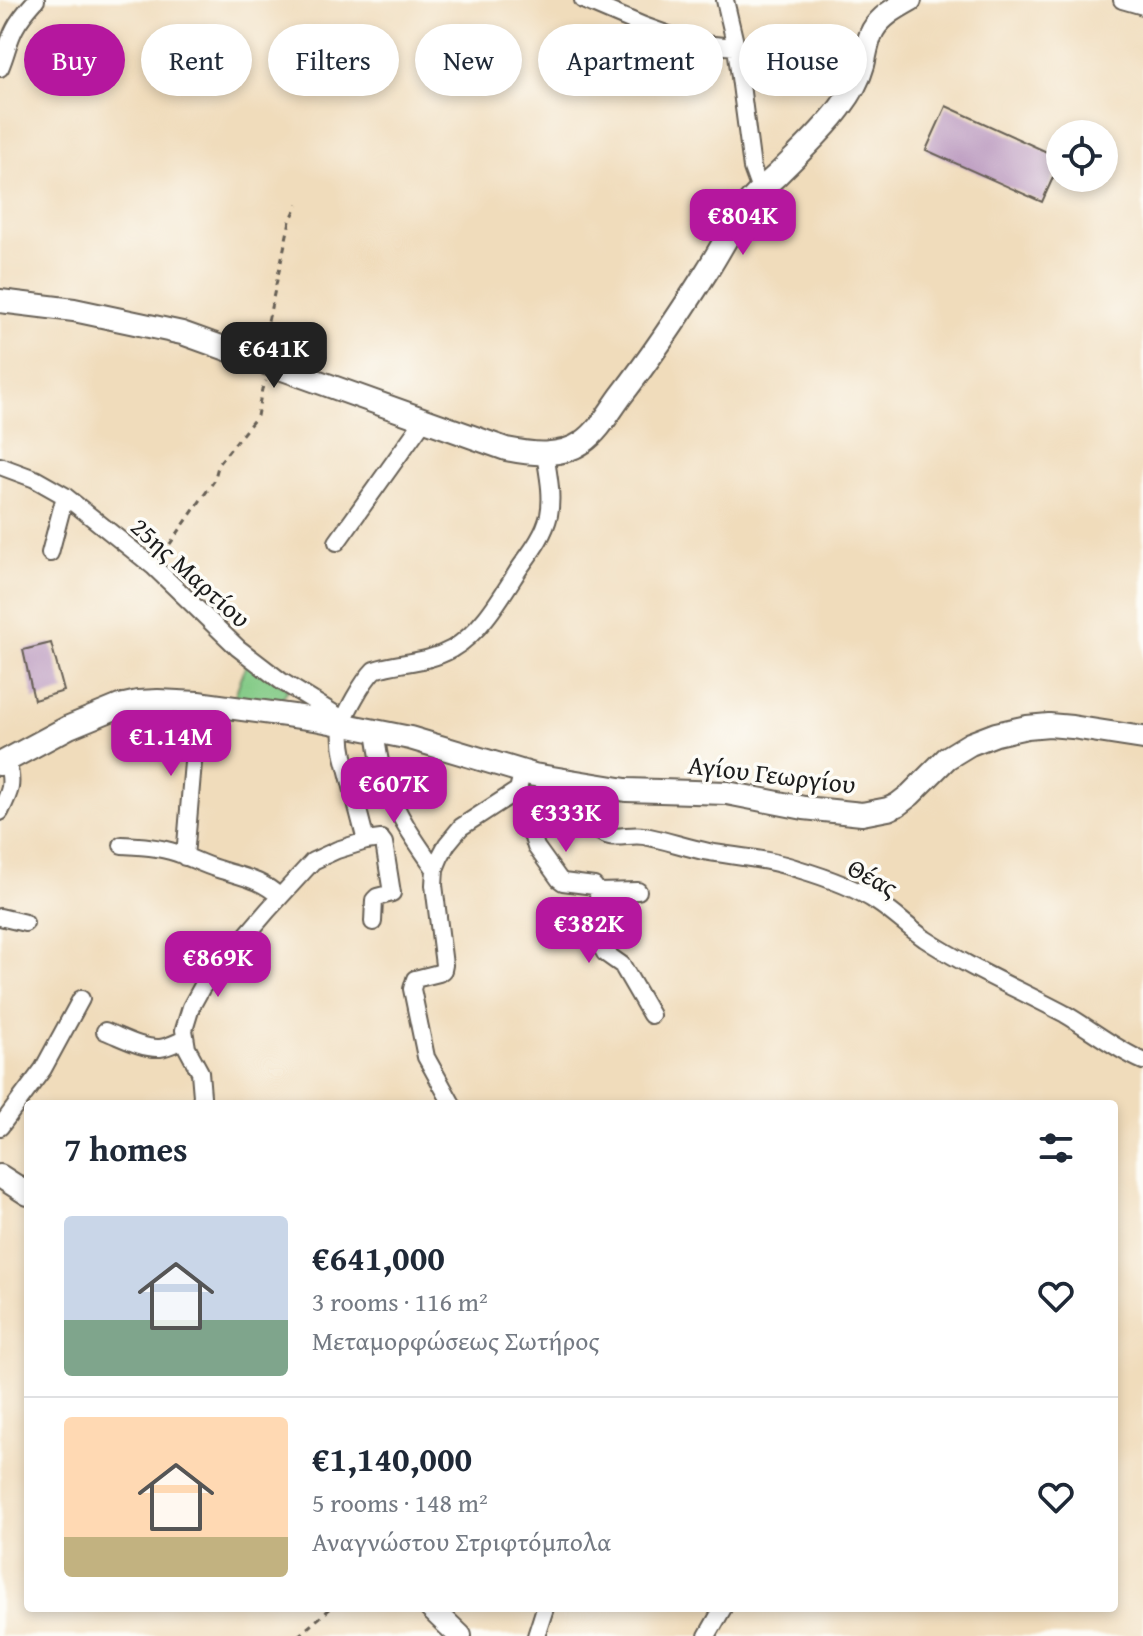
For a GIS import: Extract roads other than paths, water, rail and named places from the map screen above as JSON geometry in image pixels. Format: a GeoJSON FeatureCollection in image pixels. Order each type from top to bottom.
{"type":"FeatureCollection","features":[{"type":"Feature","properties":{"kind":"street"},"geometry":{"type":"LineString","coordinates":[[0,68],[13,31],[36,0]]}},
{"type":"Feature","properties":{"kind":"street"},"geometry":{"type":"LineString","coordinates":[[583,0],[691,43],[736,47]]}},
{"type":"Feature","properties":{"kind":"street"},"geometry":{"type":"LineString","coordinates":[[725,0],[736,47],[752,168],[760,190]]}},
{"type":"Feature","properties":{"kind":"street"},"geometry":{"type":"LineString","coordinates":[[0,301],[74,310],[182,333],[506,449],[545,454],[571,448],[593,433],[667,332],[747,205],[841,107],[862,67],[872,32],[879,22],[910,0]]}},
{"type":"Feature","properties":{"kind":"street"},"geometry":{"type":"LineString","coordinates":[[1122,0],[1143,6]]}},
{"type":"Feature","properties":{"kind":"street"},"geometry":{"type":"LineString","coordinates":[[337,542],[424,420]]}},
{"type":"Feature","properties":{"kind":"street"},"geometry":{"type":"LineString","coordinates":[[366,841],[341,743],[342,724],[354,698],[374,670],[431,658],[451,649],[481,623],[543,533],[549,512],[550,486],[545,454]]}},
{"type":"Feature","properties":{"kind":"street","name":"25ης Μαρτίου"},"geometry":{"type":"LineString","coordinates":[[0,466],[35,479],[65,496],[154,567],[238,648],[281,681],[338,716],[342,724]]}},
{"type":"Feature","properties":{"kind":"street"},"geometry":{"type":"LineString","coordinates":[[50,553],[65,496]]}},
{"type":"Feature","properties":{"kind":"street","name":"Αγίου Γεωργίου"},"geometry":{"type":"LineString","coordinates":[[3,763],[69,727],[120,706],[158,701],[198,703],[282,713],[410,738],[520,781],[586,784],[626,790],[727,793],[804,808],[862,814],[897,805],[947,758],[970,744],[996,734],[1049,725],[1143,738]]}},
{"type":"Feature","properties":{"kind":"street"},"geometry":{"type":"LineString","coordinates":[[185,857],[198,703]]}},
{"type":"Feature","properties":{"kind":"street"},"geometry":{"type":"LineString","coordinates":[[375,732],[387,789],[414,839],[435,869]]}},
{"type":"Feature","properties":{"kind":"street"},"geometry":{"type":"LineString","coordinates":[[0,812],[11,789],[10,772],[3,763]]}},
{"type":"Feature","properties":{"kind":"street"},"geometry":{"type":"LineString","coordinates":[[450,1100],[426,1057],[412,989],[415,979],[439,973],[444,965],[434,885],[435,869],[447,844],[461,827],[520,781],[536,847],[563,882],[594,886],[598,892],[600,944],[605,953],[622,965],[651,1015]]}},
{"type":"Feature","properties":{"kind":"street","name":"Θέας"},"geometry":{"type":"LineString","coordinates":[[586,784],[590,820],[607,836],[644,836],[710,852],[781,863],[849,888],[874,900],[927,940],[1091,1029],[1143,1061]]}},
{"type":"Feature","properties":{"kind":"street"},"geometry":{"type":"LineString","coordinates":[[201,1100],[200,1072],[187,1048],[184,1030],[191,1007],[202,987],[313,861],[337,850],[381,839],[392,893],[374,900],[373,922]]}},
{"type":"Feature","properties":{"kind":"street"},"geometry":{"type":"LineString","coordinates":[[122,845],[150,847],[258,881],[280,897]]}},
{"type":"Feature","properties":{"kind":"street"},"geometry":{"type":"LineString","coordinates":[[598,892],[638,891]]}},
{"type":"Feature","properties":{"kind":"street"},"geometry":{"type":"LineString","coordinates":[[0,917],[25,923]]}},
{"type":"Feature","properties":{"kind":"street"},"geometry":{"type":"LineString","coordinates":[[0,1127],[43,1069],[81,999]]}},
{"type":"Feature","properties":{"kind":"street"},"geometry":{"type":"LineString","coordinates":[[105,1031],[156,1048],[185,1039]]}},
{"type":"Feature","properties":{"kind":"street"},"geometry":{"type":"LineString","coordinates":[[0,1176],[24,1191]]}},
{"type":"Feature","properties":{"kind":"street"},"geometry":{"type":"LineString","coordinates":[[434,1612],[452,1633]]}},
{"type":"Feature","properties":{"kind":"street"},"geometry":{"type":"LineString","coordinates":[[536,1636],[544,1612]]}},
{"type":"Feature","properties":{"kind":"street"},"geometry":{"type":"LineString","coordinates":[[707,1636],[721,1612]]}}]}
